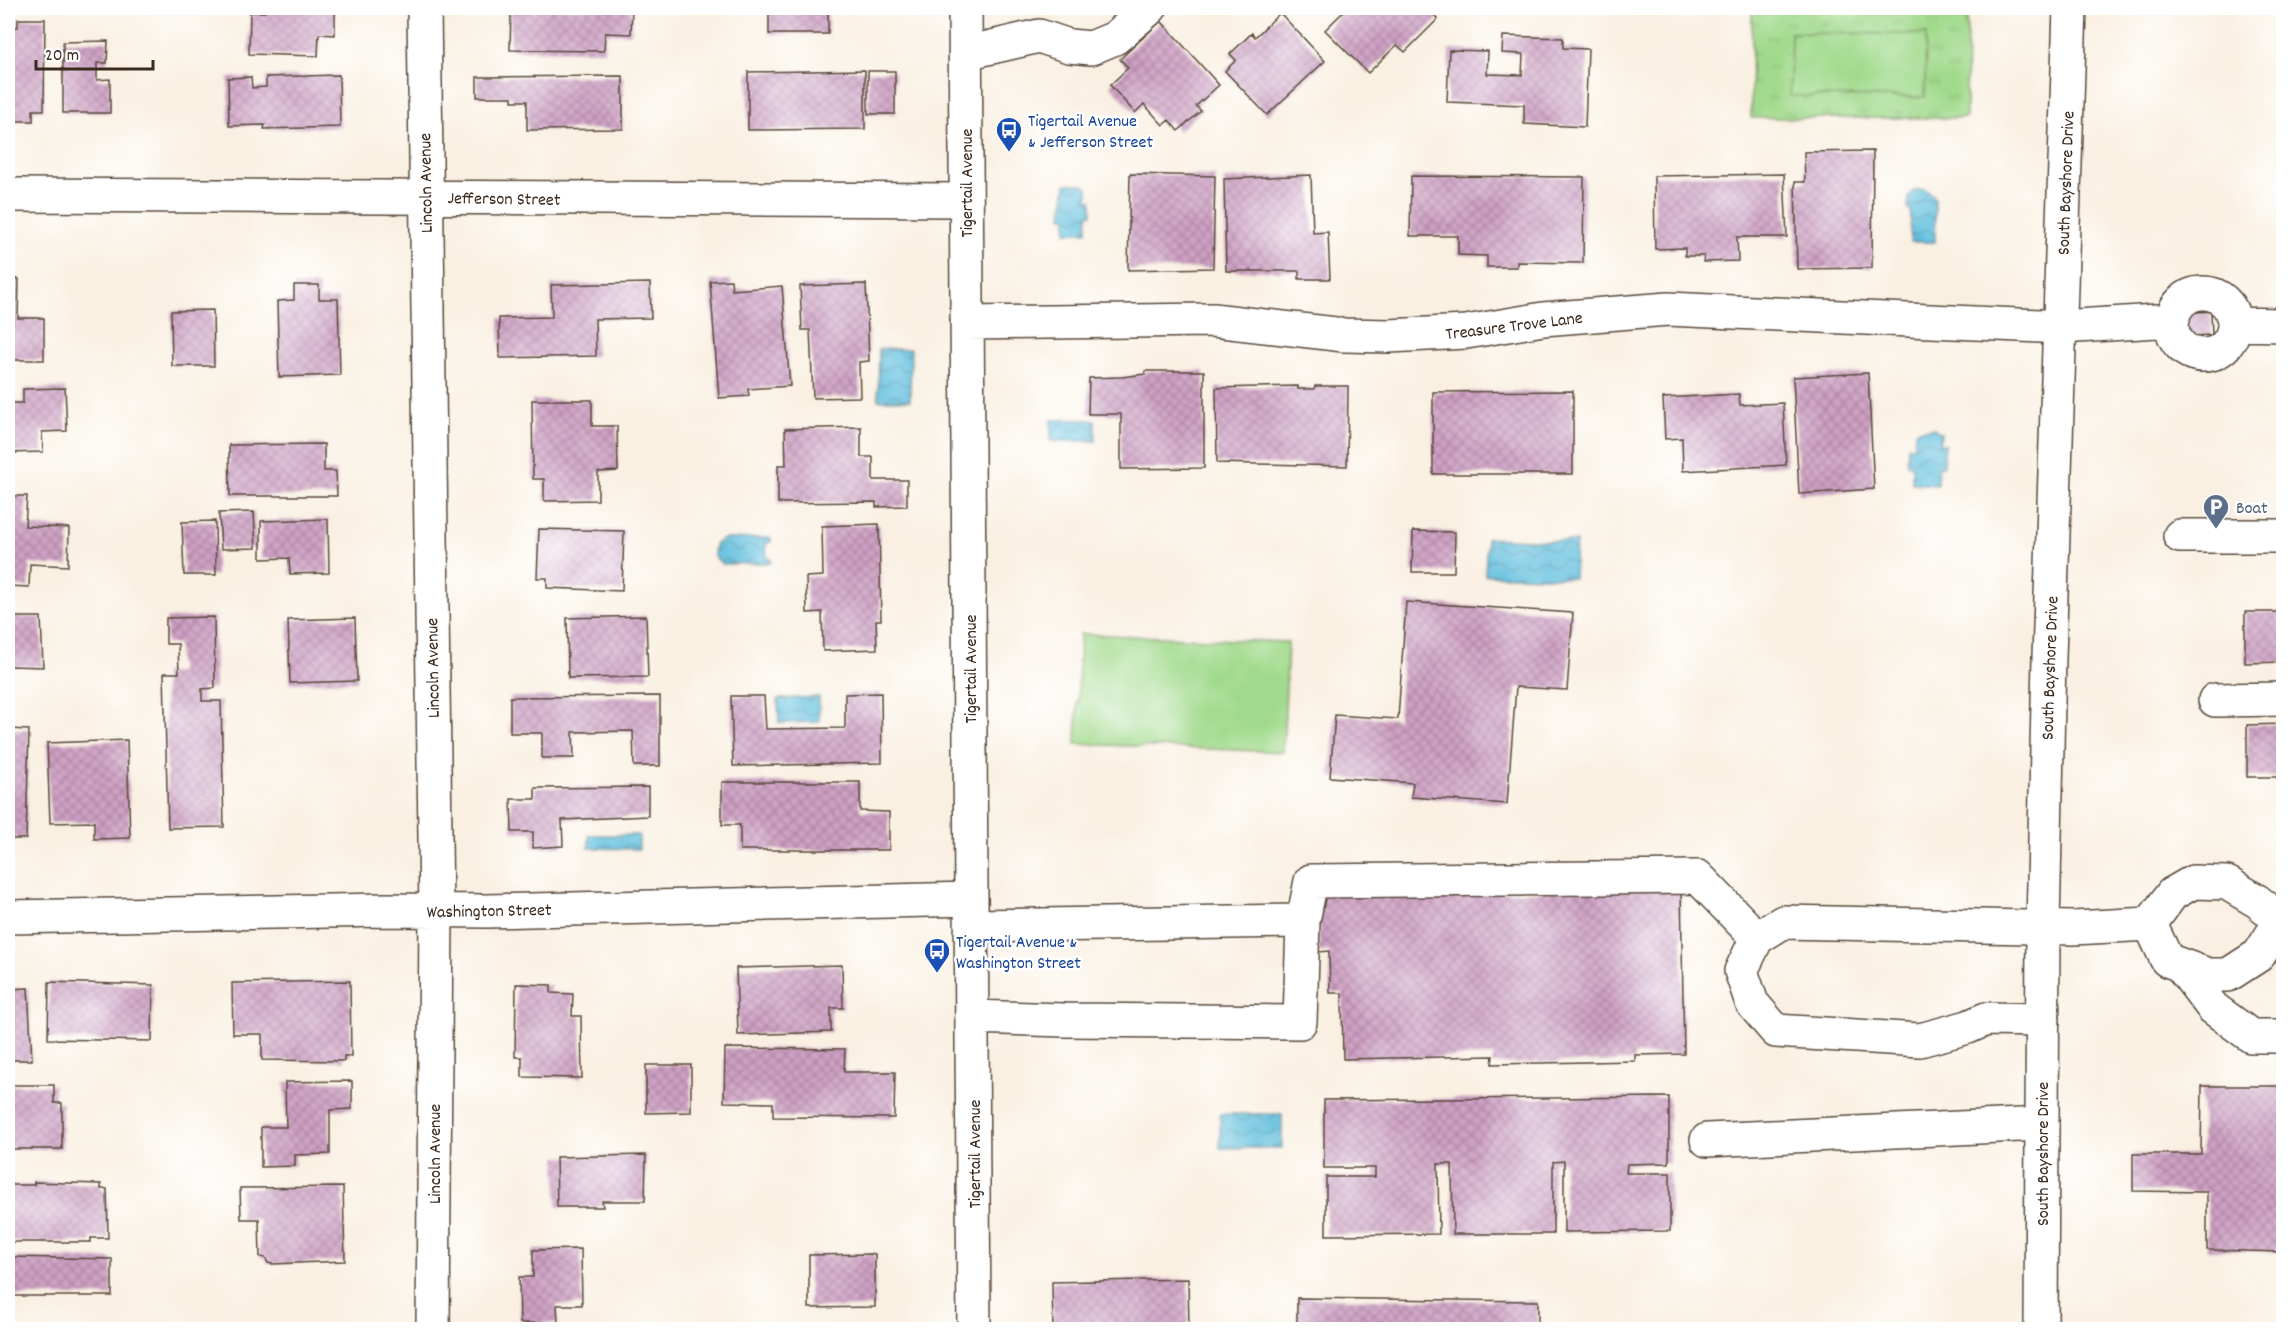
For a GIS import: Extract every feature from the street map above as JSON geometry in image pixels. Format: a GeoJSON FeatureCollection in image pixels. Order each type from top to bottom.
{"type":"FeatureCollection","features":[{"type":"Feature","properties":{"kind":"street","name":"Lincoln Avenue"},"geometry":{"type":"LineString","coordinates":[[424,8],[436,912],[433,1329]]}},
{"type":"Feature","properties":{"kind":"street","name":"Tigertail Avenue"},"geometry":{"type":"LineString","coordinates":[[965,8],[971,912],[974,1017],[974,1329]]}},
{"type":"Feature","properties":{"kind":"street"},"geometry":{"type":"LineString","coordinates":[[966,53],[1039,36],[1069,46],[1091,48],[1115,38],[1150,8]]}},
{"type":"Feature","properties":{"kind":"street","name":"South Bayshore Drive"},"geometry":{"type":"LineString","coordinates":[[2041,1329],[2043,927],[2049,658],[2070,8]]}},
{"type":"Feature","properties":{"kind":"street","name":"Jefferson Street"},"geometry":{"type":"LineString","coordinates":[[8,195],[965,200]]}},
{"type":"Feature","properties":{"kind":"street"},"geometry":{"type":"LineString","coordinates":[[2206,293],[2223,300],[2229,306],[2234,324],[2227,342],[2220,349],[2201,354],[2183,347],[2173,331],[2173,320],[2180,303],[2196,294],[2206,293]]}},
{"type":"Feature","properties":{"kind":"street","name":"Treasure Trove Lane"},"geometry":{"type":"LineString","coordinates":[[968,323],[1213,320],[1344,335],[1389,336],[1466,332],[1543,319],[1668,309],[2061,327],[2173,320]]}},
{"type":"Feature","properties":{"kind":"street"},"geometry":{"type":"LineString","coordinates":[[2234,324],[2283,325]]}},
{"type":"Feature","properties":{"kind":"street"},"geometry":{"type":"LineString","coordinates":[[2180,536],[2283,536]]}},
{"type":"Feature","properties":{"kind":"street"},"geometry":{"type":"LineString","coordinates":[[2215,700],[2283,699]]}},
{"type":"Feature","properties":{"kind":"street"},"geometry":{"type":"LineString","coordinates":[[974,1017],[1300,1022],[1302,921],[1311,881],[1698,877],[1757,938]]}},
{"type":"Feature","properties":{"kind":"street"},"geometry":{"type":"LineString","coordinates":[[2193,882],[2227,883],[2257,901],[2281,920],[2259,955],[2228,975],[2208,975],[2167,960],[2150,924],[2172,894],[2193,882]]}},
{"type":"Feature","properties":{"kind":"street","name":"Washington Street"},"geometry":{"type":"LineString","coordinates":[[8,917],[361,911],[971,912],[1302,921]]}},
{"type":"Feature","properties":{"kind":"street"},"geometry":{"type":"LineString","coordinates":[[2043,1020],[1986,1019],[1968,1027],[1920,1040],[1776,1031],[1752,1003],[1741,971],[1757,938],[1783,922],[2073,928],[2150,924]]}},
{"type":"Feature","properties":{"kind":"street"},"geometry":{"type":"LineString","coordinates":[[2181,966],[2213,1008],[2251,1036],[2283,1036]]}},
{"type":"Feature","properties":{"kind":"street"},"geometry":{"type":"LineString","coordinates":[[1707,1140],[2042,1124]]}},
{"type":"Feature","properties":{"kind":"green space"},"geometry":{"type":"Polygon","coordinates":[[[1752,9],[1967,11],[1966,118],[1751,118],[1752,9]]]}},
{"type":"Feature","properties":{"kind":"green space"},"geometry":{"type":"Polygon","coordinates":[[[1791,33],[1926,34],[1925,97],[1790,96],[1791,33]]]}},
{"type":"Feature","properties":{"kind":"green space"},"geometry":{"type":"Polygon","coordinates":[[[1080,634],[1288,642],[1283,752],[1076,744],[1080,634]]]}},
{"type":"Feature","properties":{"kind":"water"},"geometry":{"type":"Polygon","coordinates":[[[1066,184],[1083,184],[1088,188],[1088,200],[1092,200],[1092,214],[1088,215],[1087,232],[1066,232],[1067,217],[1062,217],[1066,184]]]}},
{"type":"Feature","properties":{"kind":"water"},"geometry":{"type":"Polygon","coordinates":[[[1924,189],[1935,199],[1935,242],[1910,242],[1909,197],[1915,190],[1924,189]]]}},
{"type":"Feature","properties":{"kind":"water"},"geometry":{"type":"Polygon","coordinates":[[[879,349],[911,349],[910,400],[878,400],[879,349]]]}},
{"type":"Feature","properties":{"kind":"water"},"geometry":{"type":"Polygon","coordinates":[[[1051,420],[1095,420],[1096,441],[1051,441],[1051,420]]]}},
{"type":"Feature","properties":{"kind":"water"},"geometry":{"type":"Polygon","coordinates":[[[1934,428],[1941,433],[1940,444],[1945,444],[1943,466],[1938,466],[1937,485],[1912,483],[1912,465],[1907,464],[1908,446],[1914,447],[1915,433],[1919,429],[1934,428]]]}},
{"type":"Feature","properties":{"kind":"water"},"geometry":{"type":"Polygon","coordinates":[[[771,538],[771,542],[766,543],[767,559],[771,559],[771,563],[722,564],[714,556],[715,545],[723,539],[771,538]]]}},
{"type":"Feature","properties":{"kind":"water"},"geometry":{"type":"Polygon","coordinates":[[[1487,538],[1576,542],[1574,578],[1485,575],[1487,538]]]}},
{"type":"Feature","properties":{"kind":"water"},"geometry":{"type":"Polygon","coordinates":[[[819,697],[819,722],[779,723],[778,699],[819,697]]]}},
{"type":"Feature","properties":{"kind":"water"},"geometry":{"type":"Polygon","coordinates":[[[589,835],[639,835],[639,849],[589,848],[589,835]]]}},
{"type":"Feature","properties":{"kind":"water"},"geometry":{"type":"Polygon","coordinates":[[[1220,1114],[1282,1114],[1282,1148],[1220,1148],[1220,1114]]]}},
{"type":"Feature","properties":{"kind":"building"},"geometry":{"type":"Polygon","coordinates":[[[265,8],[335,8],[335,35],[319,34],[318,56],[249,54],[250,12],[265,12],[265,8]]]}},
{"type":"Feature","properties":{"kind":"building"},"geometry":{"type":"Polygon","coordinates":[[[511,8],[632,8],[631,34],[605,33],[604,51],[510,50],[511,8]]]}},
{"type":"Feature","properties":{"kind":"building"},"geometry":{"type":"Polygon","coordinates":[[[769,8],[828,8],[828,34],[769,34],[769,8]]]}},
{"type":"Feature","properties":{"kind":"building"},"geometry":{"type":"Polygon","coordinates":[[[1347,8],[1427,8],[1438,19],[1405,52],[1397,45],[1368,73],[1325,30],[1347,8]]]}},
{"type":"Feature","properties":{"kind":"building"},"geometry":{"type":"Polygon","coordinates":[[[1280,13],[1325,61],[1267,115],[1225,71],[1236,60],[1230,54],[1252,33],[1255,37],[1280,13]]]}},
{"type":"Feature","properties":{"kind":"building"},"geometry":{"type":"Polygon","coordinates":[[[18,19],[45,19],[44,110],[33,110],[33,121],[8,121],[8,27],[18,27],[18,19]]]}},
{"type":"Feature","properties":{"kind":"building"},"geometry":{"type":"Polygon","coordinates":[[[1161,21],[1219,85],[1196,106],[1201,111],[1178,131],[1169,120],[1163,125],[1144,104],[1135,113],[1110,85],[1128,68],[1120,59],[1161,21]]]}},
{"type":"Feature","properties":{"kind":"building"},"geometry":{"type":"Polygon","coordinates":[[[1503,36],[1563,38],[1563,48],[1588,49],[1585,127],[1524,124],[1524,105],[1447,102],[1449,50],[1488,51],[1487,74],[1522,75],[1523,54],[1502,53],[1503,36]]]}},
{"type":"Feature","properties":{"kind":"building"},"geometry":{"type":"Polygon","coordinates":[[[108,41],[107,63],[97,63],[97,80],[110,79],[110,113],[63,113],[63,42],[108,41]]]}},
{"type":"Feature","properties":{"kind":"building"},"geometry":{"type":"Polygon","coordinates":[[[865,70],[865,129],[748,130],[748,72],[865,70]]]}},
{"type":"Feature","properties":{"kind":"building"},"geometry":{"type":"Polygon","coordinates":[[[868,71],[895,71],[895,114],[868,114],[868,71]]]}},
{"type":"Feature","properties":{"kind":"building"},"geometry":{"type":"Polygon","coordinates":[[[339,75],[340,127],[264,129],[265,125],[229,126],[228,78],[251,77],[252,88],[266,87],[266,77],[339,75]]]}},
{"type":"Feature","properties":{"kind":"building"},"geometry":{"type":"Polygon","coordinates":[[[623,76],[623,129],[527,130],[527,101],[512,101],[512,97],[477,97],[477,77],[623,76]]]}},
{"type":"Feature","properties":{"kind":"building"},"geometry":{"type":"Polygon","coordinates":[[[1873,151],[1872,268],[1797,269],[1795,182],[1805,182],[1804,152],[1873,151]]]}},
{"type":"Feature","properties":{"kind":"building"},"geometry":{"type":"Polygon","coordinates":[[[1130,174],[1215,176],[1213,268],[1128,270],[1130,174]]]}},
{"type":"Feature","properties":{"kind":"building"},"geometry":{"type":"Polygon","coordinates":[[[1784,174],[1787,237],[1737,237],[1738,261],[1703,262],[1704,256],[1685,256],[1685,248],[1655,249],[1654,176],[1784,174]]]}},
{"type":"Feature","properties":{"kind":"building"},"geometry":{"type":"Polygon","coordinates":[[[1311,175],[1313,233],[1328,232],[1330,279],[1299,279],[1299,271],[1226,271],[1224,179],[1311,175]]]}},
{"type":"Feature","properties":{"kind":"building"},"geometry":{"type":"Polygon","coordinates":[[[1411,176],[1584,177],[1583,263],[1517,262],[1517,267],[1487,267],[1487,256],[1458,255],[1458,236],[1410,236],[1411,176]]]}},
{"type":"Feature","properties":{"kind":"building"},"geometry":{"type":"Polygon","coordinates":[[[8,278],[19,279],[18,318],[44,318],[44,360],[8,360],[8,278]]]}},
{"type":"Feature","properties":{"kind":"building"},"geometry":{"type":"Polygon","coordinates":[[[731,280],[732,290],[782,286],[790,386],[748,389],[749,396],[719,398],[710,281],[731,280]]]}},
{"type":"Feature","properties":{"kind":"building"},"geometry":{"type":"Polygon","coordinates":[[[650,283],[651,318],[595,319],[596,356],[500,358],[499,318],[552,317],[551,285],[650,283]]]}},
{"type":"Feature","properties":{"kind":"building"},"geometry":{"type":"Polygon","coordinates":[[[866,284],[869,361],[859,362],[860,397],[813,398],[810,330],[802,330],[800,286],[866,284]]]}},
{"type":"Feature","properties":{"kind":"building"},"geometry":{"type":"Polygon","coordinates":[[[294,285],[319,285],[319,299],[338,299],[340,375],[279,377],[277,301],[294,300],[294,285]]]}},
{"type":"Feature","properties":{"kind":"building"},"geometry":{"type":"Polygon","coordinates":[[[213,310],[214,366],[172,366],[171,311],[213,310]]]}},
{"type":"Feature","properties":{"kind":"building"},"geometry":{"type":"Polygon","coordinates":[[[2211,311],[2212,335],[2188,336],[2186,313],[2211,311]]]}},
{"type":"Feature","properties":{"kind":"building"},"geometry":{"type":"Polygon","coordinates":[[[1145,371],[1204,371],[1204,468],[1121,469],[1121,414],[1088,414],[1089,378],[1122,377],[1145,374],[1145,371]]]}},
{"type":"Feature","properties":{"kind":"building"},"geometry":{"type":"Polygon","coordinates":[[[1868,373],[1874,489],[1799,494],[1793,377],[1868,373]]]}},
{"type":"Feature","properties":{"kind":"building"},"geometry":{"type":"Polygon","coordinates":[[[1298,386],[1298,389],[1314,389],[1315,386],[1348,386],[1347,466],[1217,463],[1216,388],[1298,386]]]}},
{"type":"Feature","properties":{"kind":"building"},"geometry":{"type":"Polygon","coordinates":[[[65,388],[67,431],[42,432],[43,452],[8,453],[8,403],[23,403],[23,389],[65,388]]]}},
{"type":"Feature","properties":{"kind":"building"},"geometry":{"type":"Polygon","coordinates":[[[1573,391],[1573,474],[1433,474],[1433,392],[1573,391]]]}},
{"type":"Feature","properties":{"kind":"building"},"geometry":{"type":"Polygon","coordinates":[[[1739,394],[1740,405],[1783,403],[1786,465],[1683,471],[1682,438],[1665,439],[1663,398],[1739,394]]]}},
{"type":"Feature","properties":{"kind":"building"},"geometry":{"type":"Polygon","coordinates":[[[532,400],[592,400],[592,426],[617,426],[618,471],[598,472],[598,500],[544,501],[544,479],[533,479],[532,400]]]}},
{"type":"Feature","properties":{"kind":"building"},"geometry":{"type":"Polygon","coordinates":[[[861,427],[861,457],[873,457],[873,480],[907,480],[907,506],[876,507],[876,502],[778,503],[778,465],[786,465],[785,429],[861,427]]]}},
{"type":"Feature","properties":{"kind":"building"},"geometry":{"type":"Polygon","coordinates":[[[324,444],[324,471],[336,471],[337,496],[230,496],[229,445],[324,444]]]}},
{"type":"Feature","properties":{"kind":"building"},"geometry":{"type":"Polygon","coordinates":[[[8,496],[27,496],[25,526],[69,528],[68,566],[30,564],[29,587],[8,586],[8,496]]]}},
{"type":"Feature","properties":{"kind":"building"},"geometry":{"type":"Polygon","coordinates":[[[254,512],[256,548],[221,549],[219,513],[254,512]]]}},
{"type":"Feature","properties":{"kind":"building"},"geometry":{"type":"Polygon","coordinates":[[[328,519],[329,573],[290,574],[289,558],[261,559],[261,521],[328,519]]]}},
{"type":"Feature","properties":{"kind":"building"},"geometry":{"type":"Polygon","coordinates":[[[215,521],[216,575],[184,575],[182,522],[215,521]]]}},
{"type":"Feature","properties":{"kind":"building"},"geometry":{"type":"Polygon","coordinates":[[[879,524],[881,620],[876,620],[877,649],[823,651],[822,612],[807,613],[806,577],[823,576],[822,526],[879,524]]]}},
{"type":"Feature","properties":{"kind":"building"},"geometry":{"type":"Polygon","coordinates":[[[539,529],[624,531],[622,591],[547,588],[547,578],[537,578],[539,529]]]}},
{"type":"Feature","properties":{"kind":"building"},"geometry":{"type":"Polygon","coordinates":[[[1413,531],[1455,532],[1454,572],[1412,572],[1413,531]]]}},
{"type":"Feature","properties":{"kind":"building"},"geometry":{"type":"Polygon","coordinates":[[[1406,602],[1573,613],[1567,690],[1516,687],[1507,804],[1411,797],[1413,783],[1330,777],[1335,715],[1398,719],[1406,602]]]}},
{"type":"Feature","properties":{"kind":"building"},"geometry":{"type":"Polygon","coordinates":[[[2245,612],[2284,612],[2284,662],[2245,663],[2245,612]]]}},
{"type":"Feature","properties":{"kind":"building"},"geometry":{"type":"Polygon","coordinates":[[[646,616],[648,677],[568,678],[567,618],[646,616]]]}},
{"type":"Feature","properties":{"kind":"building"},"geometry":{"type":"Polygon","coordinates":[[[8,617],[41,617],[43,667],[10,666],[10,679],[8,679],[8,617]]]}},
{"type":"Feature","properties":{"kind":"building"},"geometry":{"type":"Polygon","coordinates":[[[214,617],[215,688],[202,689],[202,701],[221,701],[224,827],[168,828],[164,673],[179,673],[178,644],[166,644],[166,618],[214,617]]]}},
{"type":"Feature","properties":{"kind":"building"},"geometry":{"type":"Polygon","coordinates":[[[355,618],[357,681],[290,683],[288,620],[355,618]]]}},
{"type":"Feature","properties":{"kind":"building"},"geometry":{"type":"Polygon","coordinates":[[[881,693],[882,763],[733,766],[731,696],[764,696],[766,729],[845,728],[845,694],[881,693]]]}},
{"type":"Feature","properties":{"kind":"building"},"geometry":{"type":"Polygon","coordinates":[[[660,696],[660,766],[634,766],[633,731],[573,732],[574,758],[542,758],[542,733],[510,733],[510,697],[660,696]]]}},
{"type":"Feature","properties":{"kind":"building"},"geometry":{"type":"Polygon","coordinates":[[[2284,724],[2284,777],[2247,777],[2247,725],[2284,724]]]}},
{"type":"Feature","properties":{"kind":"building"},"geometry":{"type":"Polygon","coordinates":[[[8,729],[29,730],[26,839],[8,839],[8,729]]]}},
{"type":"Feature","properties":{"kind":"building"},"geometry":{"type":"Polygon","coordinates":[[[127,740],[130,838],[94,839],[94,822],[50,823],[47,743],[127,740]]]}},
{"type":"Feature","properties":{"kind":"building"},"geometry":{"type":"Polygon","coordinates":[[[722,782],[860,782],[860,811],[889,812],[889,850],[740,850],[740,825],[722,825],[722,782]]]}},
{"type":"Feature","properties":{"kind":"building"},"geometry":{"type":"Polygon","coordinates":[[[648,787],[648,816],[562,820],[563,846],[533,848],[533,832],[512,832],[511,799],[535,799],[535,788],[648,787]]]}},
{"type":"Feature","properties":{"kind":"building"},"geometry":{"type":"Polygon","coordinates":[[[1681,889],[1684,1054],[1635,1055],[1635,1061],[1492,1064],[1493,1056],[1343,1059],[1342,993],[1330,993],[1329,951],[1319,952],[1318,895],[1681,889]]]}},
{"type":"Feature","properties":{"kind":"building"},"geometry":{"type":"Polygon","coordinates":[[[842,965],[843,1008],[831,1008],[831,1032],[738,1035],[736,968],[842,965]]]}},
{"type":"Feature","properties":{"kind":"building"},"geometry":{"type":"Polygon","coordinates":[[[350,981],[351,1056],[344,1056],[344,1061],[262,1060],[262,1034],[233,1034],[232,983],[350,981]]]}},
{"type":"Feature","properties":{"kind":"building"},"geometry":{"type":"Polygon","coordinates":[[[49,982],[153,985],[152,1041],[48,1039],[49,982]]]}},
{"type":"Feature","properties":{"kind":"building"},"geometry":{"type":"Polygon","coordinates":[[[516,984],[551,985],[551,993],[573,994],[572,1016],[581,1016],[582,1078],[522,1077],[522,1057],[515,1057],[516,984]]]}},
{"type":"Feature","properties":{"kind":"building"},"geometry":{"type":"Polygon","coordinates":[[[28,988],[32,1060],[8,1060],[8,989],[28,988]]]}},
{"type":"Feature","properties":{"kind":"building"},"geometry":{"type":"Polygon","coordinates":[[[725,1048],[845,1049],[844,1072],[895,1072],[894,1118],[773,1117],[773,1103],[724,1102],[725,1048]]]}},
{"type":"Feature","properties":{"kind":"building"},"geometry":{"type":"Polygon","coordinates":[[[646,1065],[691,1065],[691,1112],[646,1113],[646,1065]]]}},
{"type":"Feature","properties":{"kind":"building"},"geometry":{"type":"Polygon","coordinates":[[[352,1081],[352,1109],[330,1110],[330,1154],[295,1155],[295,1166],[261,1167],[261,1127],[286,1127],[285,1082],[352,1081]]]}},
{"type":"Feature","properties":{"kind":"building"},"geometry":{"type":"Polygon","coordinates":[[[8,1085],[54,1085],[54,1103],[62,1103],[62,1149],[8,1149],[8,1085]]]}},
{"type":"Feature","properties":{"kind":"building"},"geometry":{"type":"Polygon","coordinates":[[[2202,1086],[2284,1086],[2284,1252],[2207,1250],[2207,1192],[2133,1191],[2133,1154],[2201,1154],[2202,1086]]]}},
{"type":"Feature","properties":{"kind":"building"},"geometry":{"type":"Polygon","coordinates":[[[1669,1097],[1669,1163],[1627,1164],[1626,1173],[1670,1173],[1670,1231],[1564,1232],[1564,1161],[1553,1162],[1553,1234],[1453,1234],[1452,1164],[1438,1164],[1439,1234],[1326,1235],[1326,1177],[1375,1177],[1375,1168],[1324,1168],[1324,1100],[1669,1097]]]}},
{"type":"Feature","properties":{"kind":"building"},"geometry":{"type":"Polygon","coordinates":[[[646,1155],[645,1201],[602,1201],[603,1207],[557,1207],[556,1157],[646,1155]]]}},
{"type":"Feature","properties":{"kind":"building"},"geometry":{"type":"Polygon","coordinates":[[[34,1182],[101,1184],[101,1189],[107,1189],[108,1238],[91,1238],[91,1242],[8,1242],[8,1185],[34,1185],[34,1182]]]}},
{"type":"Feature","properties":{"kind":"building"},"geometry":{"type":"Polygon","coordinates":[[[343,1187],[345,1261],[272,1264],[260,1257],[259,1219],[241,1219],[240,1188],[343,1187]]]}},
{"type":"Feature","properties":{"kind":"building"},"geometry":{"type":"Polygon","coordinates":[[[581,1249],[582,1305],[557,1305],[558,1323],[520,1323],[519,1277],[533,1277],[533,1250],[581,1249]]]}},
{"type":"Feature","properties":{"kind":"building"},"geometry":{"type":"Polygon","coordinates":[[[875,1254],[875,1307],[809,1308],[809,1255],[875,1254]]]}},
{"type":"Feature","properties":{"kind":"building"},"geometry":{"type":"Polygon","coordinates":[[[8,1257],[112,1259],[112,1296],[8,1296],[8,1257]]]}},
{"type":"Feature","properties":{"kind":"building"},"geometry":{"type":"Polygon","coordinates":[[[1188,1279],[1189,1327],[1053,1330],[1052,1282],[1188,1279]]]}},
{"type":"Feature","properties":{"kind":"building"},"geometry":{"type":"Polygon","coordinates":[[[1297,1298],[1538,1301],[1538,1330],[1297,1330],[1297,1298]]]}},
{"type":"Feature","properties":{"kind":"place","name":"Tigertail Avenue & Jefferson Street"},"geometry":{"type":"Point","coordinates":[1009,153]}},
{"type":"Feature","properties":{"kind":"place","name":"Boat"},"geometry":{"type":"Point","coordinates":[2216,530]}},
{"type":"Feature","properties":{"kind":"place","name":"Tigertail Avenue & Washington Street"},"geometry":{"type":"Point","coordinates":[937,974]}}]}
